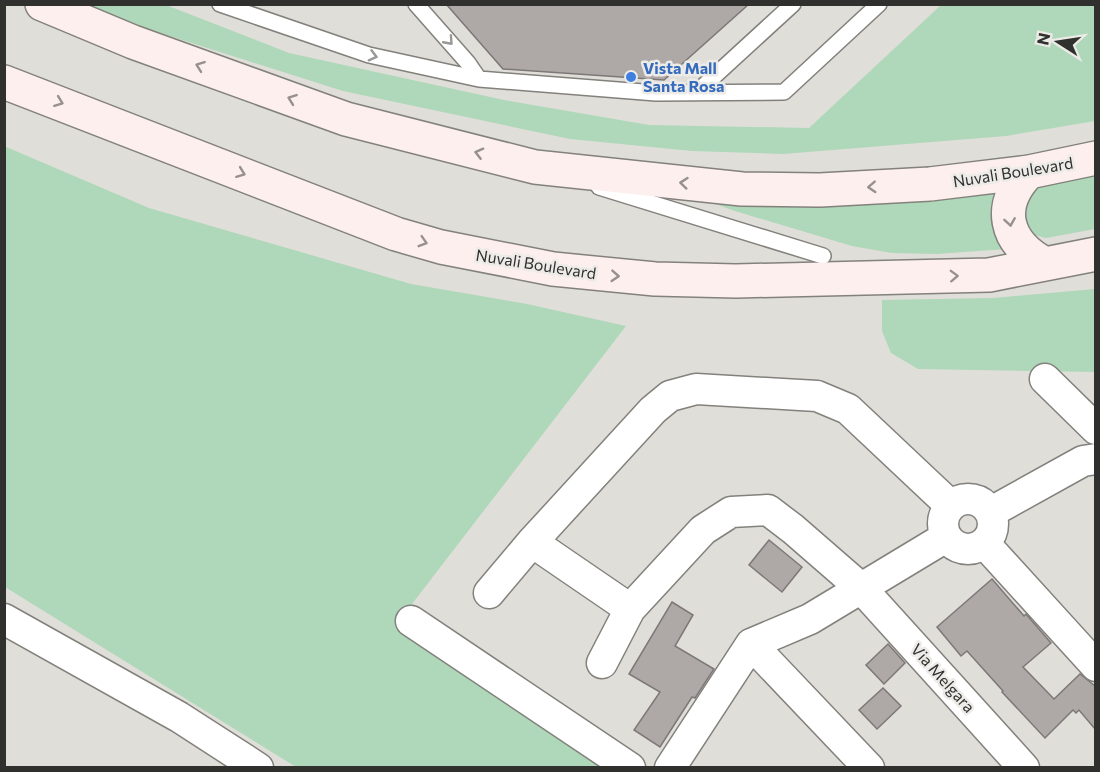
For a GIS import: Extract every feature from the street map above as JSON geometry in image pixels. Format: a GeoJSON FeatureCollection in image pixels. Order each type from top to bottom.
{"type":"FeatureCollection","features":[{"type":"Feature","properties":{"kind":"main road","name":"Nuvali Boulevard"},"geometry":{"type":"LineString","coordinates":[[42,4],[133,42],[346,119],[536,167],[742,189],[820,190],[930,184],[1029,172],[1095,158]]}},
{"type":"Feature","properties":{"kind":"main road","name":"Nuvali Boulevard"},"geometry":{"type":"LineString","coordinates":[[4,82],[396,234],[441,247],[553,269],[655,279],[736,281],[989,274],[1095,254]]}},
{"type":"Feature","properties":{"kind":"main road"},"geometry":{"type":"LineString","coordinates":[[1029,172],[1015,189],[1009,212],[1012,234],[1025,252],[1045,264]]}},
{"type":"Feature","properties":{"kind":"street"},"geometry":{"type":"LineString","coordinates":[[1046,379],[1095,429]]}},
{"type":"Feature","properties":{"kind":"street"},"geometry":{"type":"LineString","coordinates":[[489,593],[532,542],[653,410],[670,396],[696,389],[817,396],[848,409],[951,506]]}},
{"type":"Feature","properties":{"kind":"street"},"geometry":{"type":"LineString","coordinates":[[991,512],[1083,461],[1095,459]]}},
{"type":"Feature","properties":{"kind":"street"},"geometry":{"type":"LineString","coordinates":[[968,499],[977,501],[991,512],[994,524],[992,535],[985,544],[975,549],[964,550],[954,545],[946,537],[944,521],[951,506],[958,501],[968,499]]}},
{"type":"Feature","properties":{"kind":"street","name":"Via Melgara"},"geometry":{"type":"LineString","coordinates":[[602,663],[630,609],[703,530],[731,512],[768,510],[862,589],[1024,768]]}},
{"type":"Feature","properties":{"kind":"street"},"geometry":{"type":"LineString","coordinates":[[670,768],[751,645],[810,619],[946,537]]}},
{"type":"Feature","properties":{"kind":"street"},"geometry":{"type":"LineString","coordinates":[[532,542],[630,609]]}},
{"type":"Feature","properties":{"kind":"street"},"geometry":{"type":"LineString","coordinates":[[985,544],[1095,666]]}},
{"type":"Feature","properties":{"kind":"street"},"geometry":{"type":"LineString","coordinates":[[4,619],[179,717],[258,768]]}},
{"type":"Feature","properties":{"kind":"street"},"geometry":{"type":"LineString","coordinates":[[411,621],[630,768]]}},
{"type":"Feature","properties":{"kind":"street"},"geometry":{"type":"LineString","coordinates":[[751,645],[869,768]]}},
{"type":"Feature","properties":{"kind":"lane"},"geometry":{"type":"LineString","coordinates":[[220,4],[369,55],[479,79],[656,93],[784,92],[879,4]]}},
{"type":"Feature","properties":{"kind":"lane"},"geometry":{"type":"LineString","coordinates":[[416,4],[468,63],[479,79]]}},
{"type":"Feature","properties":{"kind":"lane"},"geometry":{"type":"LineString","coordinates":[[697,92],[794,4]]}},
{"type":"Feature","properties":{"kind":"lane","name":"Nuvali Boulevard"},"geometry":{"type":"LineString","coordinates":[[536,167],[823,256]]}},
{"type":"Feature","properties":{"kind":"green space"},"geometry":{"type":"Polygon","coordinates":[[[84,5],[166,5],[289,53],[504,100],[649,125],[809,128],[941,5],[1095,5],[1095,121],[1006,136],[783,154],[692,151],[570,139],[343,91],[135,25],[84,5]]]}},
{"type":"Feature","properties":{"kind":"green space"},"geometry":{"type":"Polygon","coordinates":[[[4,146],[149,208],[411,284],[527,304],[626,326],[395,626],[625,767],[296,767],[5,587],[4,146]]]}},
{"type":"Feature","properties":{"kind":"green space"},"geometry":{"type":"Polygon","coordinates":[[[1095,175],[1095,229],[1046,238],[1031,234],[1024,218],[1029,191],[1034,185],[1095,175]]]}},
{"type":"Feature","properties":{"kind":"green space"},"geometry":{"type":"Polygon","coordinates":[[[1000,190],[995,221],[998,235],[1006,249],[937,254],[892,253],[852,246],[707,201],[1000,190]]]}},
{"type":"Feature","properties":{"kind":"green space"},"geometry":{"type":"Polygon","coordinates":[[[1095,289],[1095,372],[918,369],[891,353],[882,331],[882,300],[993,298],[1095,289]]]}},
{"type":"Feature","properties":{"kind":"building"},"geometry":{"type":"Polygon","coordinates":[[[446,4],[749,4],[664,80],[503,69],[446,4]]]}},
{"type":"Feature","properties":{"kind":"building"},"geometry":{"type":"Polygon","coordinates":[[[769,540],[802,567],[782,592],[749,565],[769,540]]]}},
{"type":"Feature","properties":{"kind":"building"},"geometry":{"type":"Polygon","coordinates":[[[992,579],[1051,643],[1023,667],[1054,699],[1080,674],[1095,686],[1095,729],[1079,710],[1076,713],[1073,710],[1045,738],[967,651],[961,656],[937,627],[992,579]]]}},
{"type":"Feature","properties":{"kind":"building"},"geometry":{"type":"Polygon","coordinates":[[[672,602],[693,615],[675,646],[714,669],[695,698],[692,697],[660,747],[634,730],[660,692],[629,674],[672,602]]]}},
{"type":"Feature","properties":{"kind":"building"},"geometry":{"type":"Polygon","coordinates":[[[888,644],[905,663],[884,684],[866,665],[888,644]]]}},
{"type":"Feature","properties":{"kind":"building"},"geometry":{"type":"Polygon","coordinates":[[[883,688],[901,706],[877,729],[859,710],[883,688]]]}},
{"type":"Feature","properties":{"kind":"place","name":"Vista Mall Santa Rosa"},"geometry":{"type":"Point","coordinates":[631,77]}}]}
